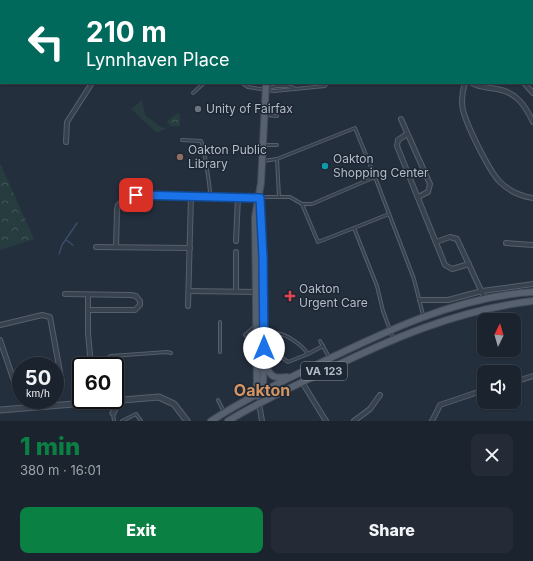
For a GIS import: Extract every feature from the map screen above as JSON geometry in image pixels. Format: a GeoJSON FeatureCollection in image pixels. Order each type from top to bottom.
{"type":"FeatureCollection","features":[{"type":"Feature","properties":{"kind":"main road"},"geometry":{"type":"LineString","coordinates":[[259,403],[264,391],[263,271],[260,198],[266,86]]}},
{"type":"Feature","properties":{"kind":"main road"},"geometry":{"type":"LineString","coordinates":[[259,403],[256,394],[255,217],[260,198]]}},
{"type":"Feature","properties":{"kind":"main road","name":"VA 123"},"geometry":{"type":"LineString","coordinates":[[211,421],[256,394],[389,330],[424,317],[485,299],[533,292]]}},
{"type":"Feature","properties":{"kind":"main road","name":"VA 123"},"geometry":{"type":"LineString","coordinates":[[228,421],[259,403],[393,338],[462,314],[533,301]]}},
{"type":"Feature","properties":{"kind":"main road"},"geometry":{"type":"LineString","coordinates":[[264,363],[271,376],[275,378],[292,376]]}},
{"type":"Feature","properties":{"kind":"street"},"geometry":{"type":"LineString","coordinates":[[66,142],[67,122],[91,84]]}},
{"type":"Feature","properties":{"kind":"street"},"geometry":{"type":"LineString","coordinates":[[465,84],[462,92],[463,111],[491,171],[500,182],[512,191],[533,198]]}},
{"type":"Feature","properties":{"kind":"street"},"geometry":{"type":"LineString","coordinates":[[474,84],[481,87],[504,90],[514,96],[524,104],[533,122]]}},
{"type":"Feature","properties":{"kind":"street"},"geometry":{"type":"LineString","coordinates":[[525,84],[533,93]]}},
{"type":"Feature","properties":{"kind":"street"},"geometry":{"type":"LineString","coordinates":[[401,118],[430,184],[428,192],[418,197]]}},
{"type":"Feature","properties":{"kind":"street"},"geometry":{"type":"LineString","coordinates":[[407,134],[398,140],[397,146],[448,268],[452,269],[469,264]]}},
{"type":"Feature","properties":{"kind":"street"},"geometry":{"type":"LineString","coordinates":[[136,195],[260,198]]}},
{"type":"Feature","properties":{"kind":"street"},"geometry":{"type":"LineString","coordinates":[[188,306],[191,196]]}},
{"type":"Feature","properties":{"kind":"street"},"geometry":{"type":"LineString","coordinates":[[236,241],[238,197]]}},
{"type":"Feature","properties":{"kind":"street"},"geometry":{"type":"LineString","coordinates":[[116,247],[117,210],[118,205],[123,201]]}},
{"type":"Feature","properties":{"kind":"street"},"geometry":{"type":"LineString","coordinates":[[436,242],[450,237],[458,240],[485,299]]}},
{"type":"Feature","properties":{"kind":"street"},"geometry":{"type":"LineString","coordinates":[[506,243],[533,245]]}},
{"type":"Feature","properties":{"kind":"street"},"geometry":{"type":"LineString","coordinates":[[96,247],[190,248]]}},
{"type":"Feature","properties":{"kind":"street"},"geometry":{"type":"LineString","coordinates":[[236,252],[236,291]]}},
{"type":"Feature","properties":{"kind":"street"},"geometry":{"type":"LineString","coordinates":[[420,300],[448,300],[482,291],[533,284]]}},
{"type":"Feature","properties":{"kind":"street"},"geometry":{"type":"LineString","coordinates":[[189,291],[256,292]]}},
{"type":"Feature","properties":{"kind":"street"},"geometry":{"type":"LineString","coordinates":[[65,294],[136,296],[140,301],[140,305],[135,310],[88,310]]}},
{"type":"Feature","properties":{"kind":"street"},"geometry":{"type":"LineString","coordinates":[[88,295],[88,333],[90,357]]}},
{"type":"Feature","properties":{"kind":"street"},"geometry":{"type":"LineString","coordinates":[[0,325],[42,315],[50,317],[57,357]]}},
{"type":"Feature","properties":{"kind":"street"},"geometry":{"type":"LineString","coordinates":[[0,340],[12,375]]}},
{"type":"Feature","properties":{"kind":"street"},"geometry":{"type":"LineString","coordinates":[[521,380],[533,376]]}},
{"type":"Feature","properties":{"kind":"street"},"geometry":{"type":"LineString","coordinates":[[302,382],[326,421]]}},
{"type":"Feature","properties":{"kind":"street"},"geometry":{"type":"LineString","coordinates":[[432,421],[440,405],[477,392]]}},
{"type":"Feature","properties":{"kind":"street"},"geometry":{"type":"LineString","coordinates":[[354,421],[370,409],[380,395]]}},
{"type":"Feature","properties":{"kind":"street"},"geometry":{"type":"LineString","coordinates":[[113,413],[117,404],[125,399],[163,398],[174,404],[187,421]]}},
{"type":"Feature","properties":{"kind":"street"},"geometry":{"type":"LineString","coordinates":[[259,403],[262,421]]}},
{"type":"Feature","properties":{"kind":"street"},"geometry":{"type":"LineString","coordinates":[[0,410],[15,409]]}},
{"type":"Feature","properties":{"kind":"street"},"geometry":{"type":"LineString","coordinates":[[113,409],[113,413]]}},
{"type":"Feature","properties":{"kind":"lane"},"geometry":{"type":"LineString","coordinates":[[194,93],[203,84]]}},
{"type":"Feature","properties":{"kind":"lane"},"geometry":{"type":"LineString","coordinates":[[244,84],[248,87],[286,86],[294,88]]}},
{"type":"Feature","properties":{"kind":"lane"},"geometry":{"type":"LineString","coordinates":[[266,86],[286,91],[294,88],[325,86],[326,84]]}},
{"type":"Feature","properties":{"kind":"lane"},"geometry":{"type":"LineString","coordinates":[[265,115],[277,116]]}},
{"type":"Feature","properties":{"kind":"lane"},"geometry":{"type":"LineString","coordinates":[[263,161],[277,159],[355,128],[414,279],[424,317]]}},
{"type":"Feature","properties":{"kind":"lane"},"geometry":{"type":"LineString","coordinates":[[182,140],[201,141],[203,145],[205,167],[210,181],[210,196]]}},
{"type":"Feature","properties":{"kind":"lane"},"geometry":{"type":"LineString","coordinates":[[264,145],[277,145]]}},
{"type":"Feature","properties":{"kind":"lane"},"geometry":{"type":"LineString","coordinates":[[277,159],[279,197]]}},
{"type":"Feature","properties":{"kind":"lane"},"geometry":{"type":"LineString","coordinates":[[260,198],[290,197],[302,204],[312,204],[375,177]]}},
{"type":"Feature","properties":{"kind":"lane"},"geometry":{"type":"LineString","coordinates":[[302,204],[318,242],[389,214]]}},
{"type":"Feature","properties":{"kind":"lane"},"geometry":{"type":"LineString","coordinates":[[354,228],[377,286],[389,330],[393,338]]}},
{"type":"Feature","properties":{"kind":"lane"},"geometry":{"type":"LineString","coordinates":[[255,271],[263,271]]}},
{"type":"Feature","properties":{"kind":"lane"},"geometry":{"type":"LineString","coordinates":[[220,322],[220,352]]}},
{"type":"Feature","properties":{"kind":"lane"},"geometry":{"type":"LineString","coordinates":[[256,324],[245,335],[256,343]]}},
{"type":"Feature","properties":{"kind":"lane"},"geometry":{"type":"LineString","coordinates":[[264,333],[283,334],[304,349],[308,354]]}},
{"type":"Feature","properties":{"kind":"lane"},"geometry":{"type":"LineString","coordinates":[[277,333],[274,349],[275,353],[288,362],[323,346]]}},
{"type":"Feature","properties":{"kind":"lane"},"geometry":{"type":"LineString","coordinates":[[320,341],[330,358]]}},
{"type":"Feature","properties":{"kind":"lane"},"geometry":{"type":"LineString","coordinates":[[109,357],[167,352],[171,353]]}},
{"type":"Feature","properties":{"kind":"lane"},"geometry":{"type":"LineString","coordinates":[[218,400],[225,412]]}},
{"type":"Feature","properties":{"kind":"lane"},"geometry":{"type":"LineString","coordinates":[[113,413],[114,421]]}},
{"type":"Feature","properties":{"kind":"lane"},"geometry":{"type":"LineString","coordinates":[[122,421],[136,414],[141,421]]}},
{"type":"Feature","properties":{"kind":"green space"},"geometry":{"type":"Polygon","coordinates":[[[142,100],[145,115],[161,127],[167,128],[157,133],[131,109],[142,100]]]}},
{"type":"Feature","properties":{"kind":"green space"},"geometry":{"type":"Polygon","coordinates":[[[178,113],[180,115],[180,126],[170,126],[167,121],[178,113]]]}},
{"type":"Feature","properties":{"kind":"green space"},"geometry":{"type":"Polygon","coordinates":[[[0,163],[34,239],[0,250],[0,163]]]}},
{"type":"Feature","properties":{"kind":"waterway"},"geometry":{"type":"LineString","coordinates":[[59,254],[62,245],[77,223]]}},
{"type":"Feature","properties":{"kind":"waterway"},"geometry":{"type":"LineString","coordinates":[[66,240],[73,245]]}},
{"type":"Feature","properties":{"kind":"place","name":"Unity of Fairfax"},"geometry":{"type":"Point","coordinates":[198,109]}},
{"type":"Feature","properties":{"kind":"place","name":"Oakton Public Library"},"geometry":{"type":"Point","coordinates":[180,157]}},
{"type":"Feature","properties":{"kind":"place","name":"Oakton Shopping Center"},"geometry":{"type":"Point","coordinates":[325,166]}},
{"type":"Feature","properties":{"kind":"place","name":"Oakton Urgent Care"},"geometry":{"type":"Point","coordinates":[290,296]}},
{"type":"Feature","properties":{"kind":"district","name":"Oakton"},"geometry":{"type":"Point","coordinates":[262,390]}},
{"type":"Feature","properties":{"kind":"route"},"geometry":{"type":"LineString","coordinates":[[136,195],[260,198],[263,257],[264,348]]}}]}
